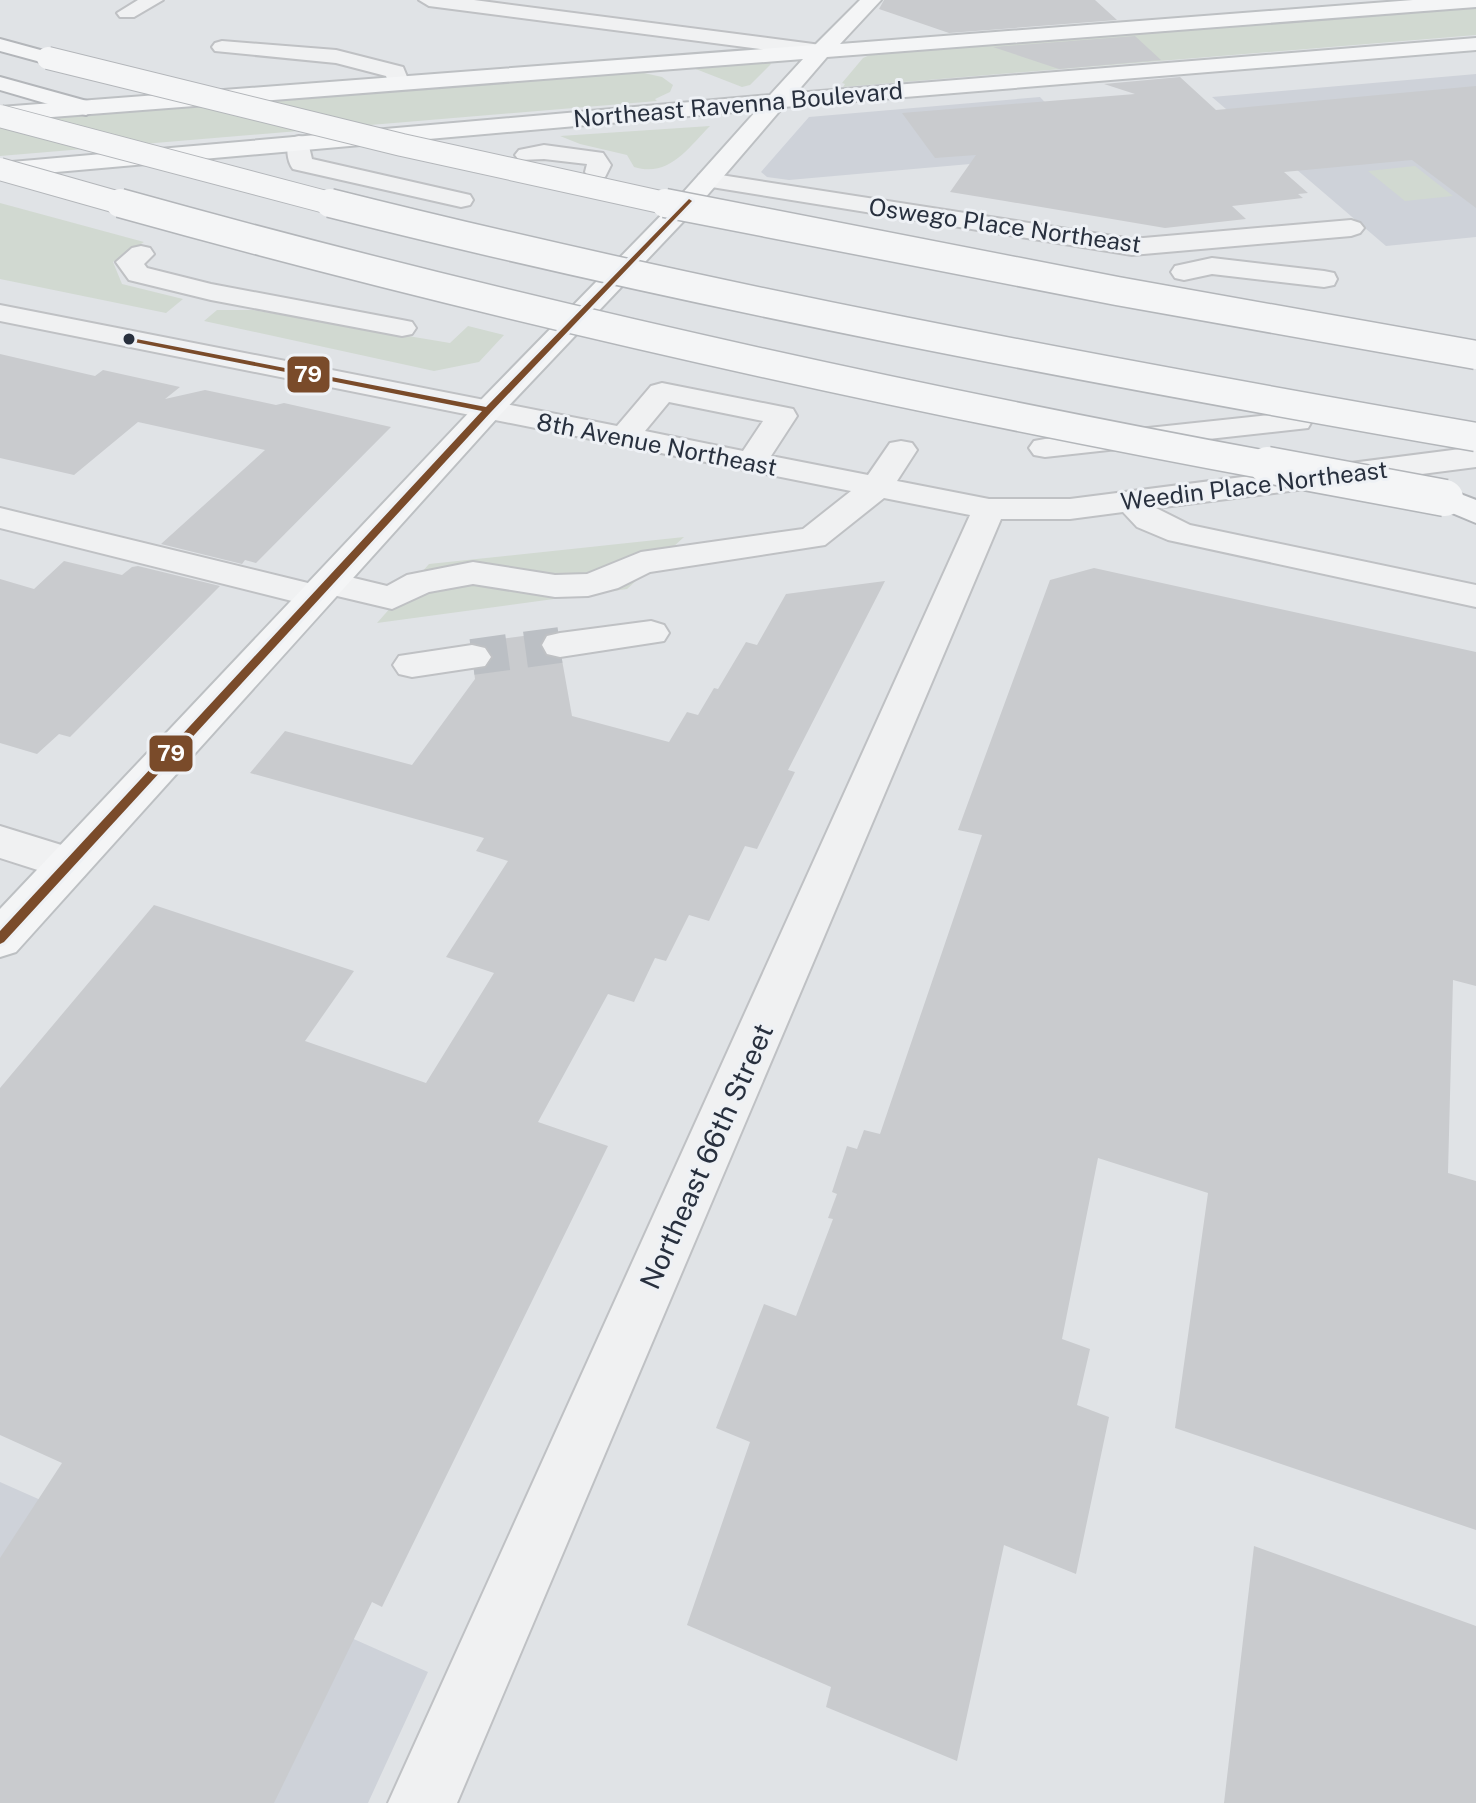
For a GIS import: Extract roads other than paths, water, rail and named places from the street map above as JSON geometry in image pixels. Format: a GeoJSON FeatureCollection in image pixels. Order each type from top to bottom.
{"type":"FeatureCollection","features":[{"type":"Feature","properties":{"kind":"main road"},"geometry":{"type":"LineString","coordinates":[[0,939],[488,410],[708,180],[821,51],[871,0]]}},
{"type":"Feature","properties":{"kind":"main road","name":"Northeast Ravenna Boulevard"},"geometry":{"type":"LineString","coordinates":[[0,115],[1476,1]]}},
{"type":"Feature","properties":{"kind":"main road","name":"Northeast Ravenna Boulevard"},"geometry":{"type":"LineString","coordinates":[[0,170],[647,112],[1476,44]]}},
{"type":"Feature","properties":{"kind":"main road"},"geometry":{"type":"LineString","coordinates":[[0,45],[366,138],[693,209],[1090,287],[1476,355]]}},
{"type":"Feature","properties":{"kind":"main road"},"geometry":{"type":"LineString","coordinates":[[651,64],[777,101]]}},
{"type":"Feature","properties":{"kind":"main road"},"geometry":{"type":"LineString","coordinates":[[647,112],[680,101],[689,94],[692,87],[680,73]]}},
{"type":"Feature","properties":{"kind":"main road"},"geometry":{"type":"LineString","coordinates":[[0,83],[86,108]]}},
{"type":"Feature","properties":{"kind":"main road"},"geometry":{"type":"LineString","coordinates":[[0,115],[310,198],[703,289],[1060,361],[1476,437]]}},
{"type":"Feature","properties":{"kind":"main road"},"geometry":{"type":"LineString","coordinates":[[0,170],[264,242],[650,336],[1126,438],[1460,501],[1476,513]]}},
{"type":"Feature","properties":{"kind":"street"},"geometry":{"type":"LineString","coordinates":[[127,13],[153,0]]}},
{"type":"Feature","properties":{"kind":"street"},"geometry":{"type":"LineString","coordinates":[[429,0],[821,51]]}},
{"type":"Feature","properties":{"kind":"street"},"geometry":{"type":"LineString","coordinates":[[222,47],[301,53],[366,63],[395,72],[399,84]]}},
{"type":"Feature","properties":{"kind":"street"},"geometry":{"type":"LineString","coordinates":[[299,143],[301,164],[461,200]]}},
{"type":"Feature","properties":{"kind":"street"},"geometry":{"type":"LineString","coordinates":[[527,155],[544,152],[595,158],[599,165],[597,172]]}},
{"type":"Feature","properties":{"kind":"street","name":"Oswego Place Northeast"},"geometry":{"type":"LineString","coordinates":[[708,180],[1025,231],[1125,265],[1232,240],[1351,228]]}},
{"type":"Feature","properties":{"kind":"street"},"geometry":{"type":"LineString","coordinates":[[800,224],[1011,258],[1189,272],[1212,266],[1324,279]]}},
{"type":"Feature","properties":{"kind":"street"},"geometry":{"type":"LineString","coordinates":[[1011,258],[1025,231]]}},
{"type":"Feature","properties":{"kind":"street"},"geometry":{"type":"LineString","coordinates":[[1232,240],[1263,272]]}},
{"type":"Feature","properties":{"kind":"street"},"geometry":{"type":"LineString","coordinates":[[141,254],[129,262],[138,274],[219,285],[311,303],[402,328]]}},
{"type":"Feature","properties":{"kind":"street"},"geometry":{"type":"LineString","coordinates":[[1189,272],[1210,286],[1226,290],[1263,272]]}},
{"type":"Feature","properties":{"kind":"street"},"geometry":{"type":"LineString","coordinates":[[146,342],[219,285]]}},
{"type":"Feature","properties":{"kind":"street","name":"8th Avenue Northeast"},"geometry":{"type":"LineString","coordinates":[[0,313],[876,488],[1010,510]]}},
{"type":"Feature","properties":{"kind":"street"},"geometry":{"type":"LineString","coordinates":[[623,438],[662,392],[782,416],[750,463]]}},
{"type":"Feature","properties":{"kind":"street"},"geometry":{"type":"LineString","coordinates":[[1045,448],[1297,421]]}},
{"type":"Feature","properties":{"kind":"street"},"geometry":{"type":"LineString","coordinates":[[0,518],[323,590],[392,598],[419,583],[473,573],[555,586],[588,585],[641,563],[813,538],[876,488],[901,450]]}},
{"type":"Feature","properties":{"kind":"street","name":"Weedin Place Northeast"},"geometry":{"type":"LineString","coordinates":[[1010,510],[1131,501],[1476,457]]}},
{"type":"Feature","properties":{"kind":"street"},"geometry":{"type":"LineString","coordinates":[[1219,490],[1255,533],[1314,561]]}},
{"type":"Feature","properties":{"kind":"street"},"geometry":{"type":"LineString","coordinates":[[1131,501],[1139,511],[1164,528],[1476,596]]}},
{"type":"Feature","properties":{"kind":"street","name":"Northeast 66th Street"},"geometry":{"type":"LineString","coordinates":[[422,1803],[1010,510]]}},
{"type":"Feature","properties":{"kind":"street"},"geometry":{"type":"LineString","coordinates":[[560,645],[651,633]]}},
{"type":"Feature","properties":{"kind":"street"},"geometry":{"type":"LineString","coordinates":[[412,665],[472,657]]}},
{"type":"Feature","properties":{"kind":"street"},"geometry":{"type":"LineString","coordinates":[[0,842],[69,864]]}},
{"type":"Feature","properties":{"kind":"tunnel"},"geometry":{"type":"LineString","coordinates":[[472,657],[560,645]]}}]}
